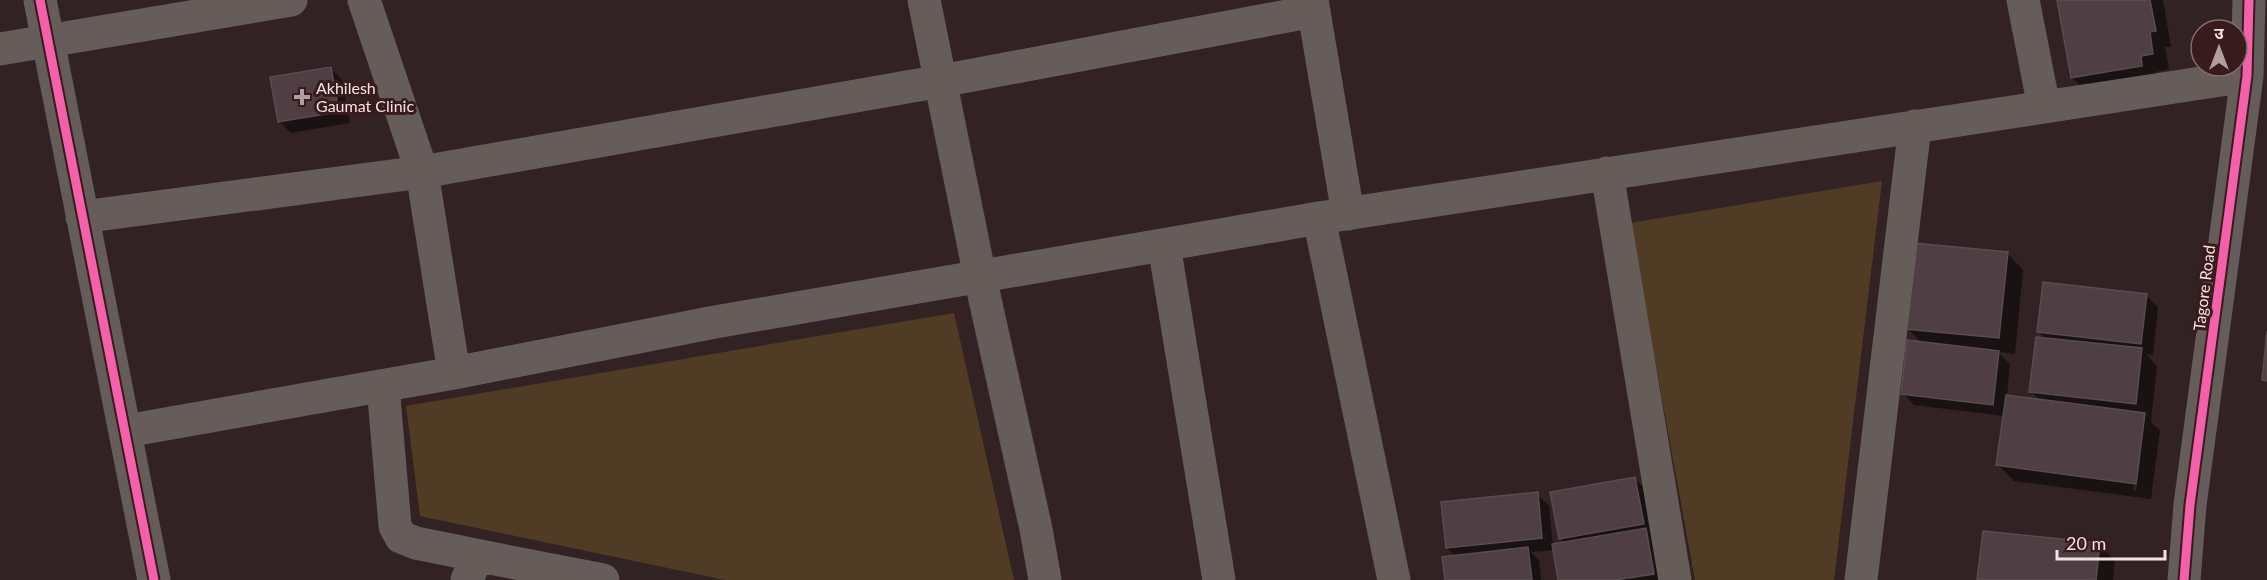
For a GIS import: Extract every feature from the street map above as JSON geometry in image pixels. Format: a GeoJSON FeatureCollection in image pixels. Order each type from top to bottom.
{"type":"FeatureCollection","features":[{"type":"Feature","properties":{"kind":"street"},"geometry":{"type":"LineString","coordinates":[[40,0],[154,580]]}},
{"type":"Feature","properties":{"kind":"street"},"geometry":{"type":"LineString","coordinates":[[0,49],[291,0]]}},
{"type":"Feature","properties":{"kind":"street"},"geometry":{"type":"LineString","coordinates":[[364,0],[422,172],[454,373]]}},
{"type":"Feature","properties":{"kind":"street"},"geometry":{"type":"LineString","coordinates":[[924,0],[1045,580]]}},
{"type":"Feature","properties":{"kind":"street"},"geometry":{"type":"LineString","coordinates":[[2023,0],[2044,107]]}},
{"type":"Feature","properties":{"kind":"street","name":"Tagore Road"},"geometry":{"type":"LineString","coordinates":[[2249,0],[2249,18]]}},
{"type":"Feature","properties":{"kind":"street"},"geometry":{"type":"LineString","coordinates":[[82,217],[422,172],[941,81],[1313,5],[1333,216],[1394,580]]}},
{"type":"Feature","properties":{"kind":"street"},"geometry":{"type":"LineString","coordinates":[[126,431],[454,373],[715,322],[1333,216],[2234,78]]}},
{"type":"Feature","properties":{"kind":"street","name":"Tagore Road"},"geometry":{"type":"LineString","coordinates":[[2184,580],[2190,505],[2247,78]]}},
{"type":"Feature","properties":{"kind":"street"},"geometry":{"type":"LineString","coordinates":[[1861,580],[1915,126]]}},
{"type":"Feature","properties":{"kind":"street"},"geometry":{"type":"LineString","coordinates":[[1607,173],[1675,580]]}},
{"type":"Feature","properties":{"kind":"street"},"geometry":{"type":"LineString","coordinates":[[1164,245],[1219,580]]}},
{"type":"Feature","properties":{"kind":"street"},"geometry":{"type":"LineString","coordinates":[[383,386],[394,526],[401,537],[476,568],[603,580]]}},
{"type":"Feature","properties":{"kind":"shaded area"},"geometry":{"type":"Polygon","coordinates":[[[1882,181],[1834,580],[1695,580],[1630,223],[1882,181]]]}},
{"type":"Feature","properties":{"kind":"shaded area"},"geometry":{"type":"Polygon","coordinates":[[[954,313],[1014,580],[725,580],[420,516],[406,406],[954,313]]]}},
{"type":"Feature","properties":{"kind":"building"},"geometry":{"type":"Polygon","coordinates":[[[2057,0],[2150,0],[2156,31],[2150,32],[2153,54],[2141,56],[2142,66],[2071,78],[2057,0]]]}},
{"type":"Feature","properties":{"kind":"building"},"geometry":{"type":"Polygon","coordinates":[[[331,67],[339,112],[278,122],[270,77],[331,67]]]}},
{"type":"Feature","properties":{"kind":"building"},"geometry":{"type":"Polygon","coordinates":[[[1914,243],[2008,252],[1999,338],[1905,329],[1914,243]]]}},
{"type":"Feature","properties":{"kind":"building"},"geometry":{"type":"Polygon","coordinates":[[[2043,282],[2147,294],[2141,344],[2037,332],[2043,282]]]}},
{"type":"Feature","properties":{"kind":"building"},"geometry":{"type":"Polygon","coordinates":[[[2267,331],[2267,381],[2262,380],[2267,331]]]}},
{"type":"Feature","properties":{"kind":"building"},"geometry":{"type":"Polygon","coordinates":[[[2036,337],[2142,348],[2136,404],[2029,392],[2036,337]]]}},
{"type":"Feature","properties":{"kind":"building"},"geometry":{"type":"Polygon","coordinates":[[[1907,340],[1999,351],[1993,405],[1901,394],[1907,340]]]}},
{"type":"Feature","properties":{"kind":"building"},"geometry":{"type":"Polygon","coordinates":[[[2006,395],[2145,413],[2136,484],[1996,465],[2006,395]]]}},
{"type":"Feature","properties":{"kind":"building"},"geometry":{"type":"Polygon","coordinates":[[[1635,477],[1644,524],[1559,539],[1550,492],[1635,477]]]}},
{"type":"Feature","properties":{"kind":"building"},"geometry":{"type":"Polygon","coordinates":[[[1538,492],[1542,538],[1446,548],[1441,502],[1538,492]]]}},
{"type":"Feature","properties":{"kind":"building"},"geometry":{"type":"Polygon","coordinates":[[[1646,528],[1654,574],[1615,580],[1558,580],[1552,544],[1646,528]]]}},
{"type":"Feature","properties":{"kind":"building"},"geometry":{"type":"Polygon","coordinates":[[[1983,531],[2100,543],[2096,580],[1977,580],[1983,531]]]}},
{"type":"Feature","properties":{"kind":"building"},"geometry":{"type":"Polygon","coordinates":[[[1528,547],[1532,580],[1445,580],[1442,557],[1528,547]]]}},
{"type":"Feature","properties":{"kind":"cycle path"},"geometry":{"type":"LineString","coordinates":[[40,0],[154,580]]}},
{"type":"Feature","properties":{"kind":"cycle path"},"geometry":{"type":"LineString","coordinates":[[2184,580],[2190,505],[2247,76],[2249,0]]}},
{"type":"Feature","properties":{"kind":"place","name":"Akhilesh Gaumat Clinic"},"geometry":{"type":"Point","coordinates":[302,97]}}]}
